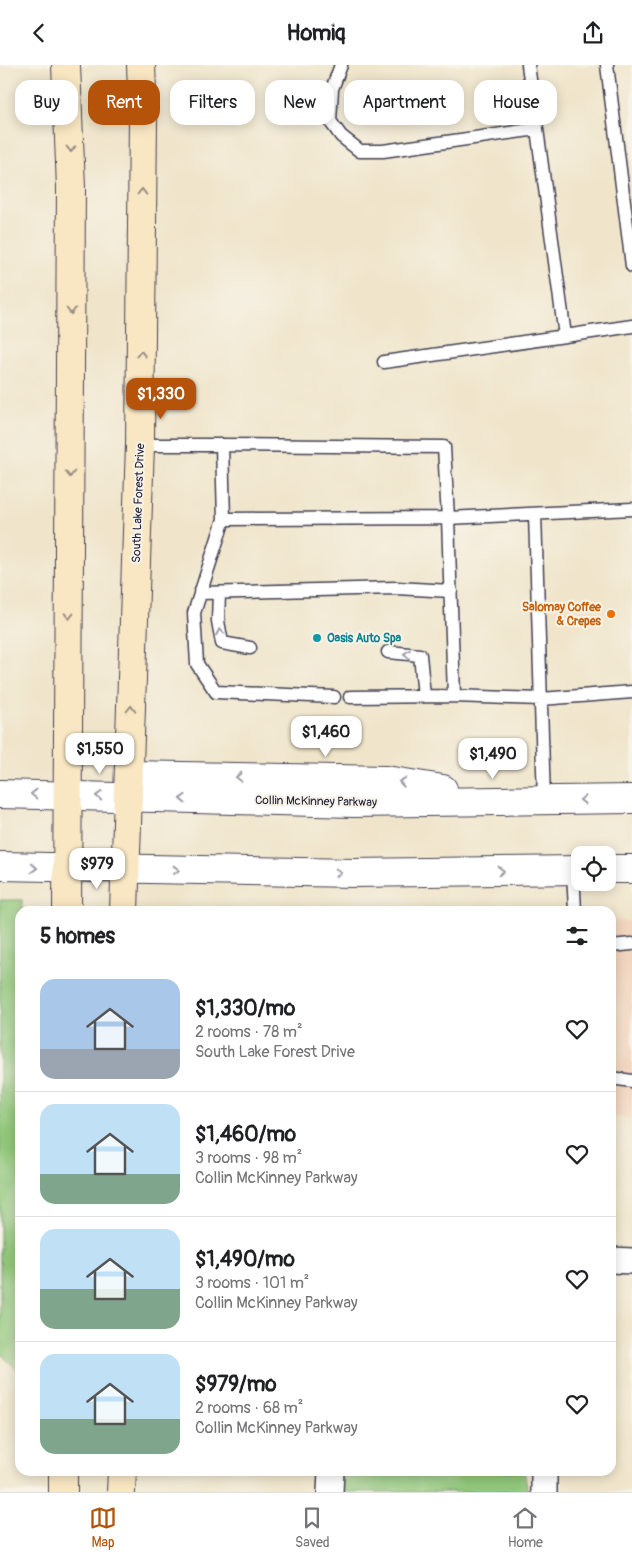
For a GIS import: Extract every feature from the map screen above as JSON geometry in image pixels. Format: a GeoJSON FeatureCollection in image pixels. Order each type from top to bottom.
{"type":"FeatureCollection","features":[{"type":"Feature","properties":{"kind":"main road"},"geometry":{"type":"LineString","coordinates":[[66,65],[71,188],[67,906]]}},
{"type":"Feature","properties":{"kind":"main road","name":"South Lake Forest Drive"},"geometry":{"type":"LineString","coordinates":[[124,906],[140,445],[143,126],[141,65]]}},
{"type":"Feature","properties":{"kind":"main road"},"geometry":{"type":"LineString","coordinates":[[63,1476],[63,1492]]}},
{"type":"Feature","properties":{"kind":"main road"},"geometry":{"type":"LineString","coordinates":[[122,1476],[122,1492]]}},
{"type":"Feature","properties":{"kind":"street","name":"Collin McKinney Parkway"},"geometry":{"type":"LineString","coordinates":[[0,794],[69,795],[129,787],[354,803],[632,799]]}},
{"type":"Feature","properties":{"kind":"street"},"geometry":{"type":"LineString","coordinates":[[0,866],[68,869],[354,873],[571,870]]}},
{"type":"Feature","properties":{"kind":"street"},"geometry":{"type":"LineString","coordinates":[[616,869],[632,869]]}},
{"type":"Feature","properties":{"kind":"street"},"geometry":{"type":"LineString","coordinates":[[616,1260],[632,1261]]}},
{"type":"Feature","properties":{"kind":"street"},"geometry":{"type":"LineString","coordinates":[[330,1492],[331,1476]]}},
{"type":"Feature","properties":{"kind":"street"},"geometry":{"type":"LineString","coordinates":[[544,1476],[544,1492]]}},
{"type":"Feature","properties":{"kind":"lane"},"geometry":{"type":"LineString","coordinates":[[340,65],[332,89],[330,121],[341,136],[360,151],[383,151],[536,129]]}},
{"type":"Feature","properties":{"kind":"lane"},"geometry":{"type":"LineString","coordinates":[[528,65],[565,336]]}},
{"type":"Feature","properties":{"kind":"lane"},"geometry":{"type":"LineString","coordinates":[[607,65],[632,266]]}},
{"type":"Feature","properties":{"kind":"lane"},"geometry":{"type":"LineString","coordinates":[[384,362],[632,326]]}},
{"type":"Feature","properties":{"kind":"lane"},"geometry":{"type":"LineString","coordinates":[[140,445],[444,447],[454,696]]}},
{"type":"Feature","properties":{"kind":"lane"},"geometry":{"type":"LineString","coordinates":[[222,445],[224,519],[194,613],[197,664],[216,692],[334,697]]}},
{"type":"Feature","properties":{"kind":"lane"},"geometry":{"type":"LineString","coordinates":[[224,519],[448,518],[632,509]]}},
{"type":"Feature","properties":{"kind":"lane"},"geometry":{"type":"LineString","coordinates":[[531,800],[541,699],[535,514]]}},
{"type":"Feature","properties":{"kind":"lane"},"geometry":{"type":"LineString","coordinates":[[200,593],[396,588],[450,591]]}},
{"type":"Feature","properties":{"kind":"lane"},"geometry":{"type":"LineString","coordinates":[[219,593],[218,621],[222,643],[250,648]]}},
{"type":"Feature","properties":{"kind":"lane"},"geometry":{"type":"LineString","coordinates":[[388,652],[420,655],[424,696]]}},
{"type":"Feature","properties":{"kind":"lane"},"geometry":{"type":"LineString","coordinates":[[350,697],[454,696],[541,699],[632,692]]}},
{"type":"Feature","properties":{"kind":"lane"},"geometry":{"type":"LineString","coordinates":[[575,906],[576,891]]}},
{"type":"Feature","properties":{"kind":"lane"},"geometry":{"type":"LineString","coordinates":[[616,946],[632,944]]}},
{"type":"Feature","properties":{"kind":"lane"},"geometry":{"type":"LineString","coordinates":[[616,1079],[632,1081]]}},
{"type":"Feature","properties":{"kind":"shaded area"},"geometry":{"type":"Polygon","coordinates":[[[616,921],[632,921],[632,1118],[616,1117],[616,921]]]}},
{"type":"Feature","properties":{"kind":"green space"},"geometry":{"type":"Polygon","coordinates":[[[0,900],[22,900],[22,906],[15,906],[15,1368],[0,1353],[0,900]]]}},
{"type":"Feature","properties":{"kind":"green space"},"geometry":{"type":"Polygon","coordinates":[[[341,1476],[525,1476],[528,1492],[341,1492],[341,1476]]]}},
{"type":"Feature","properties":{"kind":"place","name":"Salomay Coffee & Crepes"},"geometry":{"type":"Point","coordinates":[611,614]}},
{"type":"Feature","properties":{"kind":"place","name":"Oasis Auto Spa"},"geometry":{"type":"Point","coordinates":[317,638]}}]}
